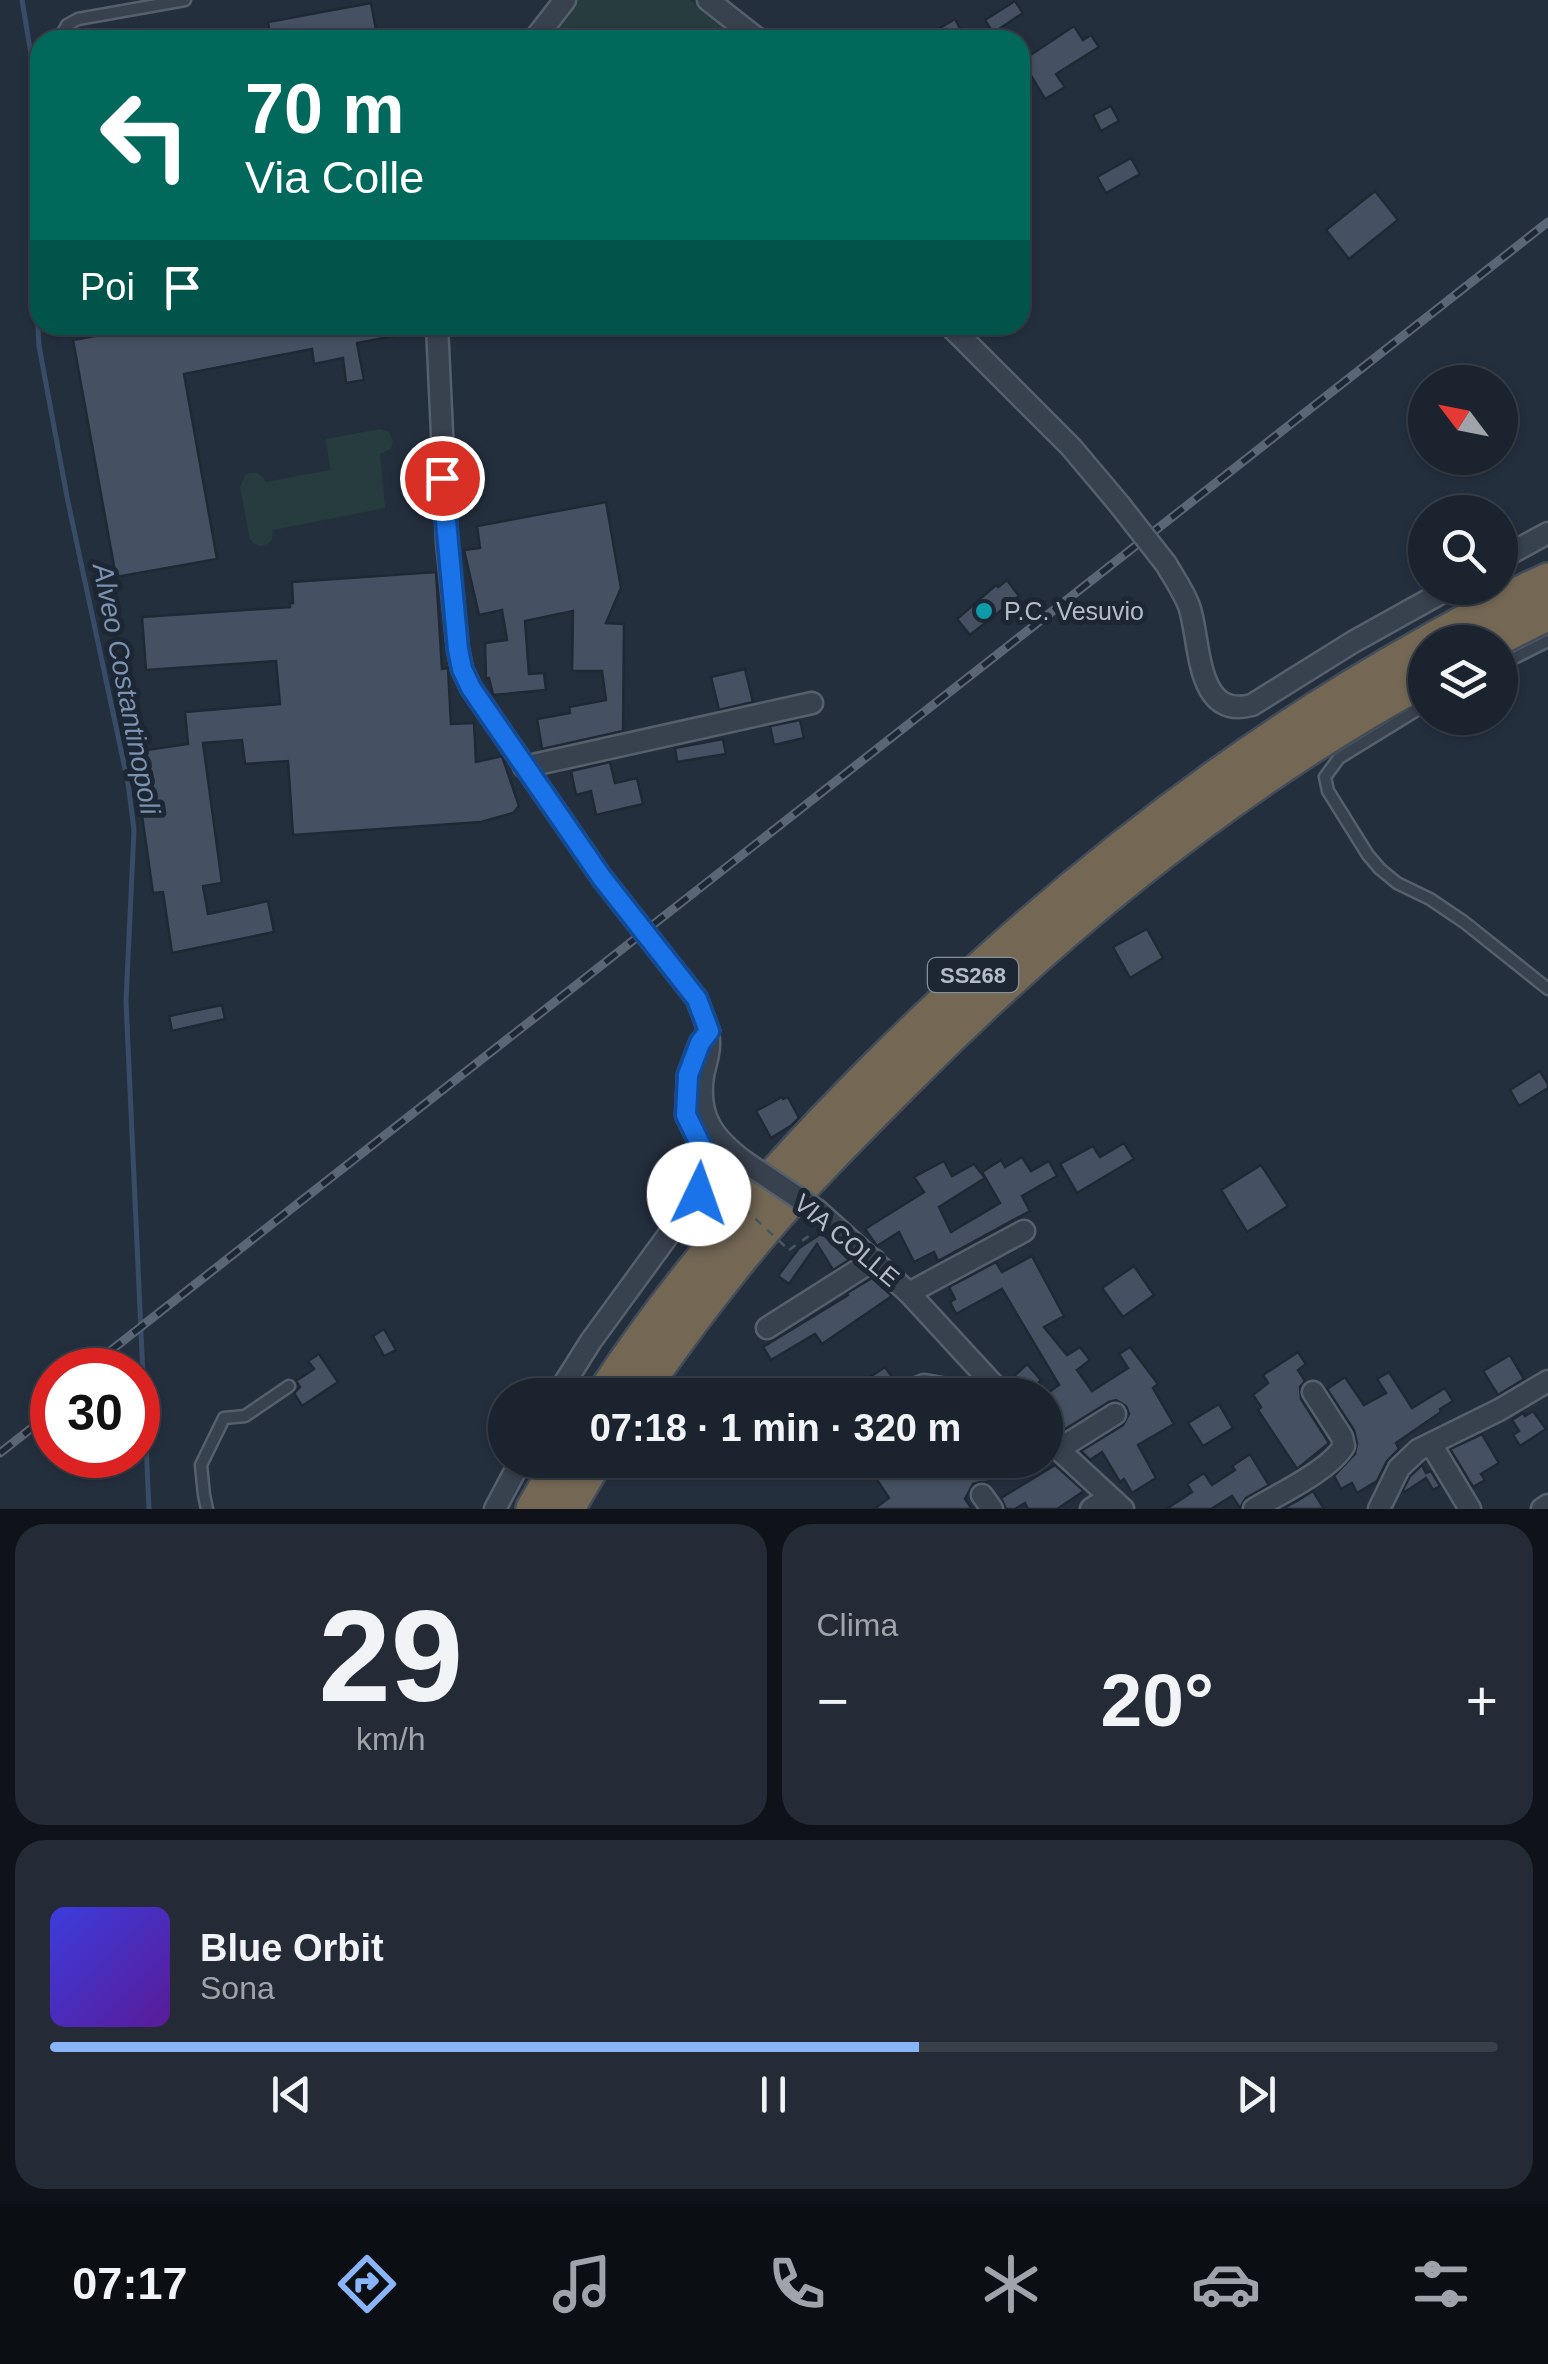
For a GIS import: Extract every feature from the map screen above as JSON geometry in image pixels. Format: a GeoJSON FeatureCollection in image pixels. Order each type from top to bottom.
{"type":"FeatureCollection","features":[{"type":"Feature","properties":{"kind":"highway","name":"SS268"},"geometry":{"type":"LineString","coordinates":[[1463,625],[1548,581]]}},
{"type":"Feature","properties":{"kind":"highway"},"geometry":{"type":"LineString","coordinates":[[1518,627],[1548,612]]}},
{"type":"Feature","properties":{"kind":"highway","name":"SS268"},"geometry":{"type":"LineString","coordinates":[[616,1378],[690,1276],[788,1160],[921,1024],[996,954],[1197,791],[1408,655]]}},
{"type":"Feature","properties":{"kind":"highway","name":"SS268"},"geometry":{"type":"LineString","coordinates":[[649,1378],[713,1291],[784,1207],[886,1098],[1018,972],[1214,812],[1408,689]]}},
{"type":"Feature","properties":{"kind":"highway"},"geometry":{"type":"LineString","coordinates":[[534,1509],[552,1478]]}},
{"type":"Feature","properties":{"kind":"highway"},"geometry":{"type":"LineString","coordinates":[[566,1509],[584,1478]]}},
{"type":"Feature","properties":{"kind":"street"},"geometry":{"type":"LineString","coordinates":[[542,30],[565,0]]}},
{"type":"Feature","properties":{"kind":"street"},"geometry":{"type":"LineString","coordinates":[[708,0],[747,30]]}},
{"type":"Feature","properties":{"kind":"street","name":"VIA COLLE"},"geometry":{"type":"LineString","coordinates":[[437,335],[444,494],[458,649],[471,688],[602,878],[697,999],[709,1031],[710,1048],[703,1078],[703,1106],[709,1127],[724,1146],[824,1216],[874,1260],[988,1378]]}},
{"type":"Feature","properties":{"kind":"street"},"geometry":{"type":"LineString","coordinates":[[959,335],[1071,447],[1166,564],[1189,606],[1206,684],[1228,706],[1252,706],[1419,605]]}},
{"type":"Feature","properties":{"kind":"street"},"geometry":{"type":"LineString","coordinates":[[1518,550],[1548,534]]}},
{"type":"Feature","properties":{"kind":"street"},"geometry":{"type":"LineString","coordinates":[[524,767],[812,703]]}},
{"type":"Feature","properties":{"kind":"street"},"geometry":{"type":"LineString","coordinates":[[568,1378],[600,1327],[699,1194],[706,1156],[686,1115],[688,1075],[709,1031]]}},
{"type":"Feature","properties":{"kind":"street"},"geometry":{"type":"LineString","coordinates":[[909,1293],[1024,1232]]}},
{"type":"Feature","properties":{"kind":"street"},"geometry":{"type":"LineString","coordinates":[[767,1328],[874,1260]]}},
{"type":"Feature","properties":{"kind":"street"},"geometry":{"type":"LineString","coordinates":[[1379,1509],[1405,1460],[1418,1450],[1548,1381]]}},
{"type":"Feature","properties":{"kind":"street"},"geometry":{"type":"LineString","coordinates":[[1254,1509],[1338,1457],[1344,1446],[1314,1392]]}},
{"type":"Feature","properties":{"kind":"street"},"geometry":{"type":"LineString","coordinates":[[1063,1438],[1116,1414]]}},
{"type":"Feature","properties":{"kind":"street"},"geometry":{"type":"LineString","coordinates":[[1431,1444],[1470,1509]]}},
{"type":"Feature","properties":{"kind":"street"},"geometry":{"type":"LineString","coordinates":[[1063,1453],[1116,1503]]}},
{"type":"Feature","properties":{"kind":"street"},"geometry":{"type":"LineString","coordinates":[[494,1509],[510,1478]]}},
{"type":"Feature","properties":{"kind":"street"},"geometry":{"type":"LineString","coordinates":[[1090,1509],[1116,1503]]}},
{"type":"Feature","properties":{"kind":"lane"},"geometry":{"type":"LineString","coordinates":[[65,30],[78,19],[185,0]]}},
{"type":"Feature","properties":{"kind":"lane"},"geometry":{"type":"LineString","coordinates":[[1518,656],[1548,640]]}},
{"type":"Feature","properties":{"kind":"lane"},"geometry":{"type":"LineString","coordinates":[[1408,716],[1339,758],[1325,778],[1328,791],[1380,869],[1464,922],[1548,988]]}},
{"type":"Feature","properties":{"kind":"lane"},"geometry":{"type":"LineString","coordinates":[[208,1509],[201,1464],[224,1418],[245,1416],[289,1386]]}},
{"type":"Feature","properties":{"kind":"path"},"geometry":{"type":"LineString","coordinates":[[732,1197],[789,1250],[824,1216]]}},
{"type":"Feature","properties":{"kind":"green space"},"geometry":{"type":"Polygon","coordinates":[[[575,0],[690,0],[732,30],[552,30],[575,0]]]}},
{"type":"Feature","properties":{"kind":"green space"},"geometry":{"type":"Polygon","coordinates":[[[380,429],[389,432],[393,441],[391,449],[380,454],[385,508],[273,530],[272,540],[263,545],[250,540],[240,487],[245,475],[257,474],[266,482],[330,470],[326,439],[380,429]]]}},
{"type":"Feature","properties":{"kind":"building"},"geometry":{"type":"Polygon","coordinates":[[[1015,1],[1023,13],[998,30],[991,30],[985,20],[1015,1]]]}},
{"type":"Feature","properties":{"kind":"building"},"geometry":{"type":"Polygon","coordinates":[[[371,3],[376,30],[269,30],[268,22],[371,3]]]}},
{"type":"Feature","properties":{"kind":"building"},"geometry":{"type":"Polygon","coordinates":[[[955,19],[961,30],[937,30],[955,19]]]}},
{"type":"Feature","properties":{"kind":"building"},"geometry":{"type":"Polygon","coordinates":[[[1074,26],[1083,40],[1091,35],[1099,47],[1056,74],[1065,87],[1045,99],[1030,74],[1030,55],[1074,26]]]}},
{"type":"Feature","properties":{"kind":"building"},"geometry":{"type":"Polygon","coordinates":[[[1111,106],[1119,121],[1101,131],[1093,115],[1111,106]]]}},
{"type":"Feature","properties":{"kind":"building"},"geometry":{"type":"Polygon","coordinates":[[[1131,158],[1140,174],[1106,193],[1097,177],[1131,158]]]}},
{"type":"Feature","properties":{"kind":"building"},"geometry":{"type":"Polygon","coordinates":[[[1375,191],[1398,220],[1349,259],[1326,230],[1375,191]]]}},
{"type":"Feature","properties":{"kind":"building"},"geometry":{"type":"Polygon","coordinates":[[[100,335],[400,335],[357,343],[364,380],[346,383],[343,358],[314,364],[312,349],[184,374],[217,559],[116,577],[73,340],[100,335]]]}},
{"type":"Feature","properties":{"kind":"building"},"geometry":{"type":"Polygon","coordinates":[[[606,502],[621,588],[606,623],[624,624],[623,731],[542,749],[537,719],[570,713],[569,707],[606,700],[602,671],[572,671],[573,611],[525,621],[529,674],[544,673],[546,690],[493,695],[489,678],[486,679],[485,643],[507,640],[502,610],[479,615],[464,550],[480,548],[477,526],[606,502]]]}},
{"type":"Feature","properties":{"kind":"building"},"geometry":{"type":"Polygon","coordinates":[[[436,572],[442,669],[448,668],[451,724],[474,723],[476,762],[502,756],[519,806],[513,813],[481,822],[293,835],[288,761],[245,764],[242,740],[203,743],[222,883],[203,886],[208,914],[268,901],[274,932],[172,953],[163,892],[153,893],[133,752],[188,744],[185,712],[280,704],[276,661],[146,670],[142,617],[290,607],[292,582],[436,572]]]}},
{"type":"Feature","properties":{"kind":"building","name":"P.C. Vesuvio"},"geometry":{"type":"Polygon","coordinates":[[[1007,580],[1019,596],[970,635],[957,619],[1007,580]]]}},
{"type":"Feature","properties":{"kind":"building"},"geometry":{"type":"Polygon","coordinates":[[[745,669],[753,702],[719,710],[711,677],[745,669]]]}},
{"type":"Feature","properties":{"kind":"building"},"geometry":{"type":"Polygon","coordinates":[[[800,720],[804,738],[774,745],[770,726],[800,720]]]}},
{"type":"Feature","properties":{"kind":"building"},"geometry":{"type":"Polygon","coordinates":[[[723,739],[726,754],[677,762],[675,748],[723,739]]]}},
{"type":"Feature","properties":{"kind":"building"},"geometry":{"type":"Polygon","coordinates":[[[610,762],[615,783],[637,778],[643,804],[596,815],[591,791],[576,795],[571,771],[610,762]]]}},
{"type":"Feature","properties":{"kind":"building"},"geometry":{"type":"Polygon","coordinates":[[[1147,929],[1163,958],[1130,978],[1113,947],[1147,929]]]}},
{"type":"Feature","properties":{"kind":"building"},"geometry":{"type":"Polygon","coordinates":[[[222,1005],[225,1019],[172,1031],[169,1016],[222,1005]]]}},
{"type":"Feature","properties":{"kind":"building"},"geometry":{"type":"Polygon","coordinates":[[[1540,1071],[1548,1088],[1519,1106],[1510,1090],[1540,1071]]]}},
{"type":"Feature","properties":{"kind":"building"},"geometry":{"type":"Polygon","coordinates":[[[788,1097],[799,1118],[771,1138],[756,1111],[788,1097]]]}},
{"type":"Feature","properties":{"kind":"building"},"geometry":{"type":"Polygon","coordinates":[[[1124,1143],[1134,1159],[1077,1193],[1060,1164],[1093,1146],[1100,1157],[1124,1143]]]}},
{"type":"Feature","properties":{"kind":"building"},"geometry":{"type":"Polygon","coordinates":[[[1022,1157],[1031,1171],[1049,1161],[1057,1176],[1022,1196],[1030,1211],[938,1261],[934,1252],[914,1262],[899,1232],[877,1246],[865,1229],[924,1192],[914,1177],[944,1161],[952,1176],[974,1164],[985,1178],[939,1207],[951,1232],[1000,1203],[982,1172],[1001,1160],[1005,1167],[1022,1157]]]}},
{"type":"Feature","properties":{"kind":"building"},"geometry":{"type":"Polygon","coordinates":[[[1261,1165],[1288,1206],[1247,1232],[1221,1190],[1261,1165]]]}},
{"type":"Feature","properties":{"kind":"building"},"geometry":{"type":"Polygon","coordinates":[[[822,1233],[849,1260],[833,1270],[817,1244],[789,1284],[778,1276],[799,1248],[822,1233]]]}},
{"type":"Feature","properties":{"kind":"building"},"geometry":{"type":"Polygon","coordinates":[[[1032,1256],[1064,1316],[1044,1327],[1067,1355],[1080,1347],[1090,1360],[1077,1370],[1092,1391],[1128,1368],[1119,1354],[1130,1347],[1158,1384],[1153,1388],[1174,1424],[1138,1445],[1156,1478],[1132,1493],[1124,1479],[1120,1482],[1102,1452],[1090,1460],[1081,1451],[1123,1425],[1129,1414],[1126,1406],[1116,1400],[1063,1430],[1063,1378],[1055,1378],[1002,1289],[956,1314],[949,1287],[996,1262],[1002,1272],[1032,1256]]]}},
{"type":"Feature","properties":{"kind":"building"},"geometry":{"type":"Polygon","coordinates":[[[1134,1266],[1154,1295],[1123,1317],[1102,1288],[1134,1266]]]}},
{"type":"Feature","properties":{"kind":"building"},"geometry":{"type":"Polygon","coordinates":[[[872,1278],[892,1296],[822,1344],[815,1334],[771,1360],[763,1347],[872,1278]]]}},
{"type":"Feature","properties":{"kind":"building"},"geometry":{"type":"Polygon","coordinates":[[[384,1329],[396,1350],[384,1356],[373,1336],[384,1329]]]}},
{"type":"Feature","properties":{"kind":"building"},"geometry":{"type":"Polygon","coordinates":[[[1298,1352],[1306,1364],[1298,1370],[1305,1381],[1300,1387],[1301,1399],[1329,1443],[1297,1469],[1258,1410],[1261,1407],[1253,1395],[1268,1383],[1263,1375],[1298,1352]]]}},
{"type":"Feature","properties":{"kind":"building"},"geometry":{"type":"Polygon","coordinates":[[[319,1354],[338,1382],[302,1406],[294,1393],[300,1387],[296,1381],[314,1369],[308,1361],[319,1354]]]}},
{"type":"Feature","properties":{"kind":"building"},"geometry":{"type":"Polygon","coordinates":[[[1510,1355],[1524,1379],[1498,1395],[1483,1371],[1510,1355]]]}},
{"type":"Feature","properties":{"kind":"building"},"geometry":{"type":"Polygon","coordinates":[[[1027,1364],[1039,1378],[1012,1378],[1027,1364]]]}},
{"type":"Feature","properties":{"kind":"building"},"geometry":{"type":"Polygon","coordinates":[[[885,1367],[893,1378],[868,1378],[885,1367]]]}},
{"type":"Feature","properties":{"kind":"building"},"geometry":{"type":"Polygon","coordinates":[[[1389,1372],[1412,1408],[1445,1388],[1453,1401],[1396,1443],[1399,1449],[1387,1461],[1377,1481],[1357,1493],[1352,1483],[1341,1489],[1334,1476],[1355,1454],[1357,1443],[1354,1430],[1327,1389],[1345,1377],[1364,1405],[1386,1393],[1377,1379],[1389,1372]]]}},
{"type":"Feature","properties":{"kind":"building"},"geometry":{"type":"Polygon","coordinates":[[[1219,1404],[1233,1428],[1203,1446],[1188,1423],[1219,1404]]]}},
{"type":"Feature","properties":{"kind":"building"},"geometry":{"type":"Polygon","coordinates":[[[1533,1411],[1546,1429],[1520,1446],[1513,1435],[1519,1431],[1512,1420],[1533,1411]]]}},
{"type":"Feature","properties":{"kind":"building"},"geometry":{"type":"Polygon","coordinates":[[[1482,1434],[1499,1463],[1481,1474],[1485,1480],[1473,1487],[1450,1449],[1482,1434]]]}},
{"type":"Feature","properties":{"kind":"building"},"geometry":{"type":"Polygon","coordinates":[[[1250,1454],[1269,1485],[1246,1498],[1240,1508],[1232,1496],[1211,1509],[1166,1509],[1192,1492],[1187,1484],[1204,1473],[1212,1485],[1250,1454]]]}},
{"type":"Feature","properties":{"kind":"building"},"geometry":{"type":"Polygon","coordinates":[[[1422,1465],[1440,1486],[1433,1490],[1426,1478],[1405,1492],[1410,1476],[1422,1465]]]}},
{"type":"Feature","properties":{"kind":"building"},"geometry":{"type":"Polygon","coordinates":[[[1063,1472],[1084,1491],[1057,1509],[1028,1509],[1025,1503],[1006,1509],[1001,1498],[1034,1478],[1063,1478],[1063,1472]]]}},
{"type":"Feature","properties":{"kind":"building"},"geometry":{"type":"Polygon","coordinates":[[[876,1478],[993,1478],[973,1484],[965,1499],[972,1509],[874,1509],[889,1498],[876,1478]]]}},
{"type":"Feature","properties":{"kind":"building"},"geometry":{"type":"Polygon","coordinates":[[[1313,1491],[1324,1509],[1282,1509],[1297,1501],[1313,1491]]]}},
{"type":"Feature","properties":{"kind":"waterway","name":"Alveo Costantinopoli"},"geometry":{"type":"LineString","coordinates":[[22,0],[30,48]]}},
{"type":"Feature","properties":{"kind":"waterway","name":"Alveo Costantinopoli"},"geometry":{"type":"LineString","coordinates":[[38,335],[68,502],[128,783],[134,830],[126,1001],[149,1509]]}},
{"type":"Feature","properties":{"kind":"railway"},"geometry":{"type":"LineString","coordinates":[[114,1348],[1548,222]]}},
{"type":"Feature","properties":{"kind":"railway"},"geometry":{"type":"LineString","coordinates":[[0,1453],[30,1429]]}},
{"type":"Feature","properties":{"kind":"place","name":"P.C. Vesuvio"},"geometry":{"type":"Point","coordinates":[984,611]}},
{"type":"Feature","properties":{"kind":"route"},"geometry":{"type":"LineString","coordinates":[[442,478],[458,649],[471,688],[602,878],[697,999],[709,1031],[688,1075],[686,1115],[706,1156],[699,1194]]}}]}
